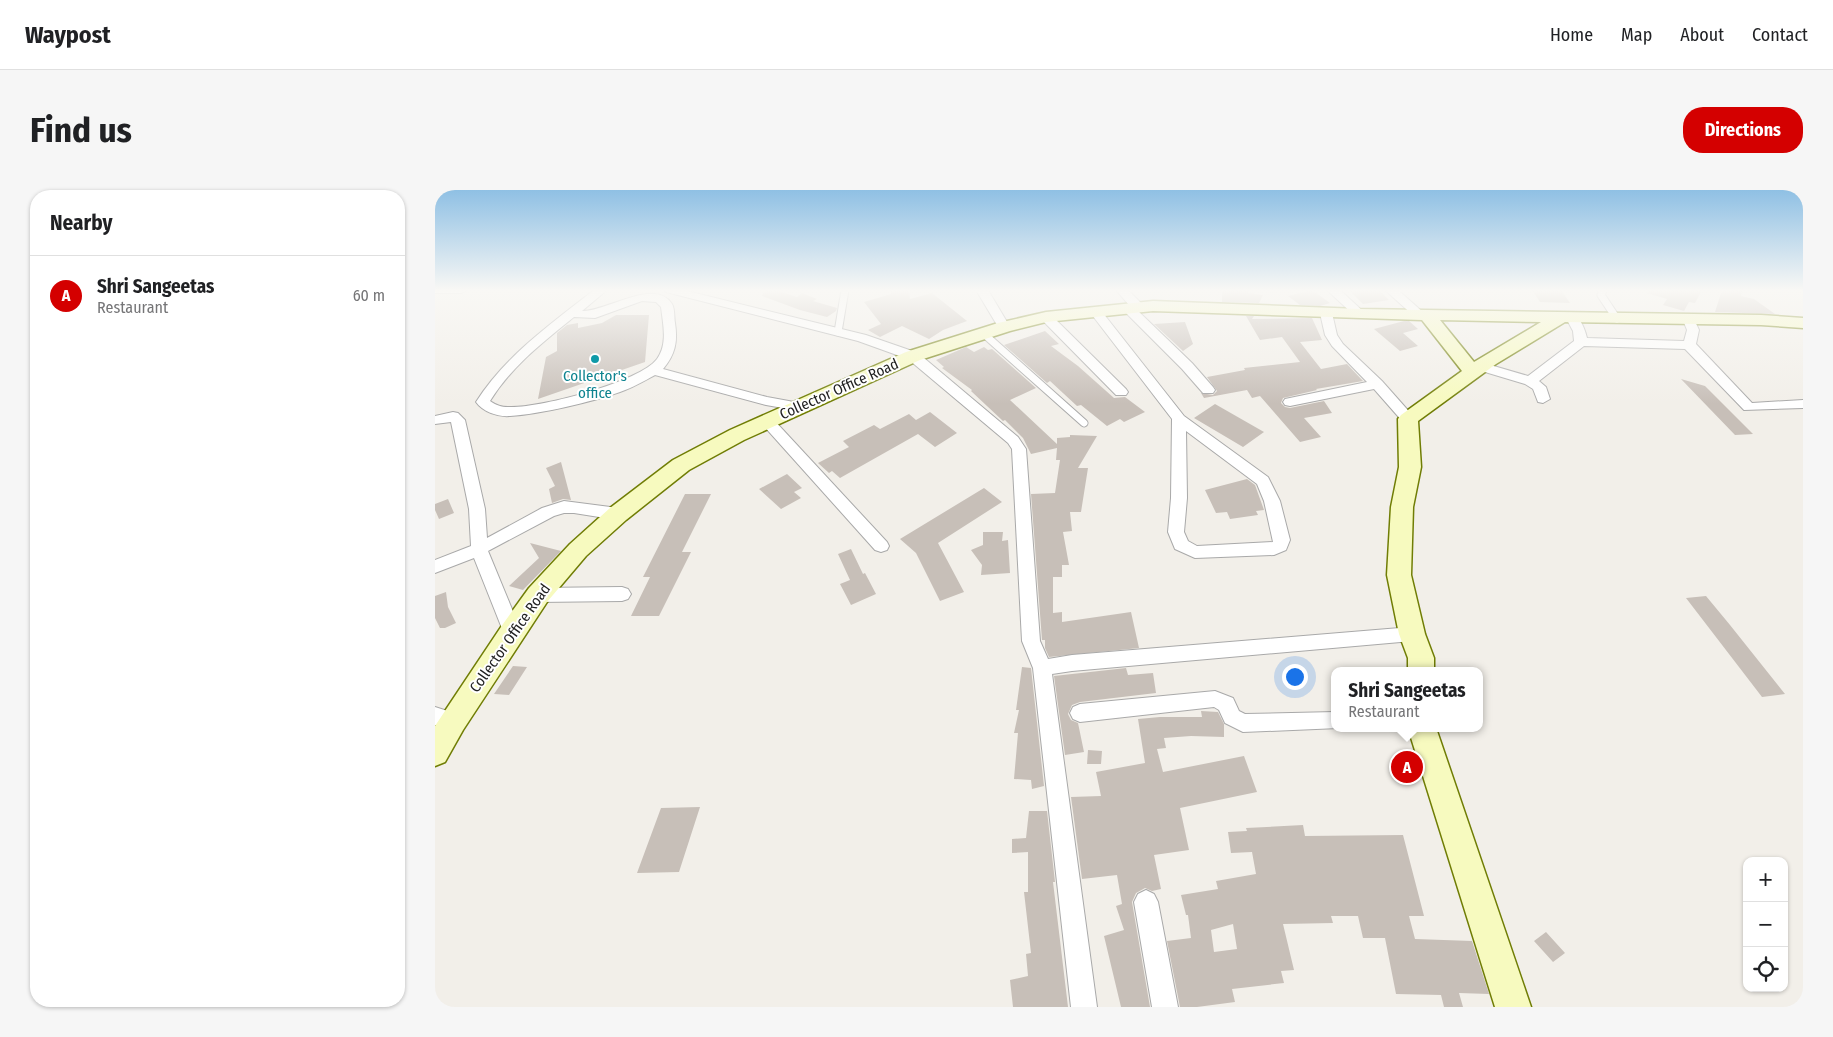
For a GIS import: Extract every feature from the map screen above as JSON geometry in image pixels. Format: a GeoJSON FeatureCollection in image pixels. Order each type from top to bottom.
{"type":"FeatureCollection","features":[{"type":"Feature","properties":{"kind":"main road","name":"Collector Office Road"},"geometry":{"type":"LineString","coordinates":[[435,753],[444,719],[538,595],[578,550],[618,514],[681,465],[767,421],[913,356],[1001,328]]}},
{"type":"Feature","properties":{"kind":"main road"},"geometry":{"type":"LineString","coordinates":[[1436,328],[1476,369]]}},
{"type":"Feature","properties":{"kind":"main road"},"geometry":{"type":"LineString","coordinates":[[1421,667],[1421,658],[1412,634],[1399,575],[1402,507],[1410,467],[1408,419],[1476,369],[1548,328]]}},
{"type":"Feature","properties":{"kind":"main road"},"geometry":{"type":"LineString","coordinates":[[1423,732],[1513,1007]]}},
{"type":"Feature","properties":{"kind":"street"},"geometry":{"type":"LineString","coordinates":[[554,328],[510,366],[488,392],[483,402],[493,409],[509,412],[553,405],[616,389],[654,371],[664,361],[671,346],[669,328]]}},
{"type":"Feature","properties":{"kind":"street"},"geometry":{"type":"LineString","coordinates":[[823,328],[913,356],[1013,440],[1019,449],[1031,641],[1042,668],[1084,1007]]}},
{"type":"Feature","properties":{"kind":"street"},"geometry":{"type":"LineString","coordinates":[[1058,328],[1121,392]]}},
{"type":"Feature","properties":{"kind":"street"},"geometry":{"type":"LineString","coordinates":[[1108,328],[1179,419],[1263,481],[1272,500],[1282,540],[1280,546],[1269,549],[1195,552],[1181,545],[1176,532],[1179,498],[1179,419]]}},
{"type":"Feature","properties":{"kind":"street"},"geometry":{"type":"LineString","coordinates":[[1153,328],[1208,390]]}},
{"type":"Feature","properties":{"kind":"street"},"geometry":{"type":"LineString","coordinates":[[1329,328],[1331,335],[1338,346],[1377,384],[1408,419]]}},
{"type":"Feature","properties":{"kind":"street"},"geometry":{"type":"LineString","coordinates":[[1576,328],[1579,331],[1581,342]]}},
{"type":"Feature","properties":{"kind":"street"},"geometry":{"type":"LineString","coordinates":[[1689,346],[1694,337],[1694,328]]}},
{"type":"Feature","properties":{"kind":"street"},"geometry":{"type":"LineString","coordinates":[[1530,381],[1581,342],[1689,346],[1749,407],[1803,404]]}},
{"type":"Feature","properties":{"kind":"street"},"geometry":{"type":"LineString","coordinates":[[1476,369],[1530,381],[1539,387],[1543,399]]}},
{"type":"Feature","properties":{"kind":"street"},"geometry":{"type":"LineString","coordinates":[[654,371],[766,401],[800,407]]}},
{"type":"Feature","properties":{"kind":"street"},"geometry":{"type":"LineString","coordinates":[[1290,402],[1377,384]]}},
{"type":"Feature","properties":{"kind":"street"},"geometry":{"type":"LineString","coordinates":[[435,420],[453,416],[459,420],[477,509],[479,549],[512,631]]}},
{"type":"Feature","properties":{"kind":"street"},"geometry":{"type":"LineString","coordinates":[[767,421],[881,546]]}},
{"type":"Feature","properties":{"kind":"street"},"geometry":{"type":"LineString","coordinates":[[435,566],[479,549],[548,512],[563,507],[618,514]]}},
{"type":"Feature","properties":{"kind":"street"},"geometry":{"type":"LineString","coordinates":[[538,595],[622,594]]}},
{"type":"Feature","properties":{"kind":"street"},"geometry":{"type":"LineString","coordinates":[[1042,668],[1072,663],[1412,634]]}},
{"type":"Feature","properties":{"kind":"street"},"geometry":{"type":"LineString","coordinates":[[1080,713],[1215,699],[1226,704],[1232,717],[1243,723],[1331,721]]}},
{"type":"Feature","properties":{"kind":"street"},"geometry":{"type":"LineString","coordinates":[[1146,902],[1165,1007]]}},
{"type":"Feature","properties":{"kind":"lane"},"geometry":{"type":"LineString","coordinates":[[984,334],[1084,423]]}},
{"type":"Feature","properties":{"kind":"building","name":"Collector's office"},"geometry":{"type":"Polygon","coordinates":[[[563,328],[648,328],[645,362],[538,399],[546,357],[557,351],[557,333],[563,328]]]}},
{"type":"Feature","properties":{"kind":"building"},"geometry":{"type":"Polygon","coordinates":[[[872,328],[898,328],[880,337],[868,330],[872,328]]]}},
{"type":"Feature","properties":{"kind":"building"},"geometry":{"type":"Polygon","coordinates":[[[906,328],[948,328],[929,339],[906,328]]]}},
{"type":"Feature","properties":{"kind":"building"},"geometry":{"type":"Polygon","coordinates":[[[1158,328],[1187,328],[1193,344],[1183,351],[1158,328]]]}},
{"type":"Feature","properties":{"kind":"building"},"geometry":{"type":"Polygon","coordinates":[[[1253,328],[1317,328],[1322,340],[1300,342],[1321,369],[1347,364],[1363,381],[1316,389],[1283,398],[1281,403],[1285,407],[1290,408],[1324,401],[1332,413],[1304,418],[1321,437],[1300,442],[1260,396],[1252,398],[1247,390],[1204,398],[1201,393],[1213,395],[1217,391],[1207,377],[1245,370],[1244,368],[1300,362],[1282,337],[1260,340],[1253,328]]]}},
{"type":"Feature","properties":{"kind":"building"},"geometry":{"type":"Polygon","coordinates":[[[1417,328],[1403,333],[1418,346],[1400,351],[1374,329],[1417,328]]]}},
{"type":"Feature","properties":{"kind":"building"},"geometry":{"type":"Polygon","coordinates":[[[1045,331],[1059,344],[1051,346],[1078,366],[1114,398],[1125,397],[1145,412],[1124,422],[1120,419],[1107,426],[1081,405],[1077,406],[1050,381],[1047,383],[1004,345],[1045,331]]]}},
{"type":"Feature","properties":{"kind":"building"},"geometry":{"type":"Polygon","coordinates":[[[966,347],[974,352],[984,347],[988,350],[992,349],[1036,388],[1010,400],[1057,444],[1057,438],[1070,437],[1070,435],[1097,436],[1078,468],[1088,468],[1081,512],[1070,512],[1072,531],[1063,532],[1069,565],[1062,565],[1062,577],[1053,577],[1053,613],[1062,612],[1062,622],[1131,612],[1139,648],[1049,657],[1045,648],[1045,640],[1042,640],[1031,494],[1055,493],[1060,460],[1056,460],[1057,448],[1031,454],[1023,438],[1005,420],[1003,421],[972,390],[942,368],[944,367],[936,360],[966,347]]]}},
{"type":"Feature","properties":{"kind":"building"},"geometry":{"type":"Polygon","coordinates":[[[1681,379],[1705,386],[1753,434],[1735,435],[1681,379]]]}},
{"type":"Feature","properties":{"kind":"building"},"geometry":{"type":"Polygon","coordinates":[[[1215,404],[1264,432],[1243,447],[1194,418],[1215,404]]]}},
{"type":"Feature","properties":{"kind":"building"},"geometry":{"type":"Polygon","coordinates":[[[930,412],[957,433],[935,447],[918,434],[840,478],[832,471],[829,473],[818,463],[849,447],[843,441],[874,425],[880,429],[909,414],[916,420],[930,412]]]}},
{"type":"Feature","properties":{"kind":"building"},"geometry":{"type":"Polygon","coordinates":[[[561,462],[571,500],[563,499],[552,503],[549,489],[555,486],[546,468],[561,462]]]}},
{"type":"Feature","properties":{"kind":"building"},"geometry":{"type":"Polygon","coordinates":[[[787,474],[802,488],[794,492],[801,498],[781,509],[759,489],[787,474]]]}},
{"type":"Feature","properties":{"kind":"building"},"geometry":{"type":"Polygon","coordinates":[[[1247,479],[1255,485],[1264,510],[1256,511],[1258,515],[1230,519],[1227,512],[1216,513],[1205,490],[1247,479]]]}},
{"type":"Feature","properties":{"kind":"building"},"geometry":{"type":"Polygon","coordinates":[[[984,488],[1002,502],[938,543],[964,592],[940,601],[916,553],[900,539],[984,488]]]}},
{"type":"Feature","properties":{"kind":"building"},"geometry":{"type":"Polygon","coordinates":[[[685,494],[711,494],[682,552],[691,552],[659,616],[631,616],[650,577],[643,577],[685,494]]]}},
{"type":"Feature","properties":{"kind":"building"},"geometry":{"type":"Polygon","coordinates":[[[448,499],[454,513],[439,519],[435,510],[435,504],[448,499]]]}},
{"type":"Feature","properties":{"kind":"building"},"geometry":{"type":"Polygon","coordinates":[[[983,532],[1003,532],[1002,541],[1008,540],[1010,573],[981,575],[982,565],[971,550],[983,545],[983,532]]]}},
{"type":"Feature","properties":{"kind":"building"},"geometry":{"type":"Polygon","coordinates":[[[530,543],[561,551],[523,590],[509,586],[539,558],[530,543]]]}},
{"type":"Feature","properties":{"kind":"building"},"geometry":{"type":"Polygon","coordinates":[[[851,549],[863,574],[865,573],[876,594],[851,605],[840,584],[850,580],[838,554],[851,549]]]}},
{"type":"Feature","properties":{"kind":"building"},"geometry":{"type":"Polygon","coordinates":[[[446,592],[448,607],[456,623],[440,628],[435,618],[435,596],[446,592]]]}},
{"type":"Feature","properties":{"kind":"building"},"geometry":{"type":"Polygon","coordinates":[[[1706,596],[1785,694],[1762,697],[1686,598],[1706,596]]]}},
{"type":"Feature","properties":{"kind":"building"},"geometry":{"type":"Polygon","coordinates":[[[513,666],[527,667],[509,695],[494,694],[513,666]]]}},
{"type":"Feature","properties":{"kind":"building"},"geometry":{"type":"Polygon","coordinates":[[[1022,667],[1031,668],[1044,786],[1032,789],[1031,780],[1014,779],[1018,733],[1014,733],[1019,710],[1016,710],[1022,667]]]}},
{"type":"Feature","properties":{"kind":"building"},"geometry":{"type":"Polygon","coordinates":[[[1126,668],[1128,675],[1153,673],[1156,693],[1080,702],[1072,705],[1068,714],[1071,720],[1078,723],[1084,752],[1065,755],[1054,676],[1126,668]]]}},
{"type":"Feature","properties":{"kind":"building"},"geometry":{"type":"Polygon","coordinates":[[[1201,711],[1218,712],[1224,724],[1224,737],[1191,736],[1164,738],[1166,748],[1157,749],[1163,772],[1244,756],[1257,792],[1180,808],[1189,850],[1154,855],[1161,889],[1152,891],[1145,888],[1136,893],[1132,902],[1150,1007],[1121,1007],[1104,936],[1124,930],[1116,906],[1122,904],[1117,875],[1082,879],[1071,797],[1101,796],[1096,772],[1145,763],[1138,719],[1202,717],[1201,711]]]}},
{"type":"Feature","properties":{"kind":"building"},"geometry":{"type":"Polygon","coordinates":[[[1088,750],[1102,751],[1101,764],[1087,764],[1088,750]]]}},
{"type":"Feature","properties":{"kind":"building"},"geometry":{"type":"Polygon","coordinates":[[[700,807],[679,872],[637,873],[661,808],[700,807]]]}},
{"type":"Feature","properties":{"kind":"building"},"geometry":{"type":"Polygon","coordinates":[[[1029,811],[1047,811],[1055,882],[1053,882],[1068,1007],[1013,1007],[1010,980],[1028,976],[1026,954],[1031,953],[1024,892],[1028,892],[1028,852],[1012,853],[1012,839],[1026,838],[1029,811]]]}},
{"type":"Feature","properties":{"kind":"building"},"geometry":{"type":"Polygon","coordinates":[[[1303,825],[1305,836],[1403,835],[1424,916],[1409,916],[1415,939],[1472,941],[1489,994],[1459,993],[1463,1007],[1444,1007],[1441,995],[1396,994],[1385,938],[1363,938],[1358,916],[1331,916],[1333,923],[1283,924],[1294,970],[1281,971],[1284,983],[1232,989],[1235,1002],[1197,1007],[1180,1007],[1167,941],[1191,938],[1188,915],[1186,915],[1181,895],[1218,889],[1216,881],[1256,874],[1252,852],[1231,853],[1228,832],[1247,831],[1246,828],[1303,825]],[[1233,924],[1211,930],[1214,952],[1237,949],[1233,924]]]}},
{"type":"Feature","properties":{"kind":"building"},"geometry":{"type":"Polygon","coordinates":[[[1546,932],[1565,953],[1553,962],[1534,941],[1546,932]]]}},
{"type":"Feature","properties":{"kind":"place","name":"Collector's office"},"geometry":{"type":"Point","coordinates":[595,359]}},
{"type":"Feature","properties":{"kind":"place","name":"Shri Sangeetas"},"geometry":{"type":"Point","coordinates":[1407,767]}}]}
